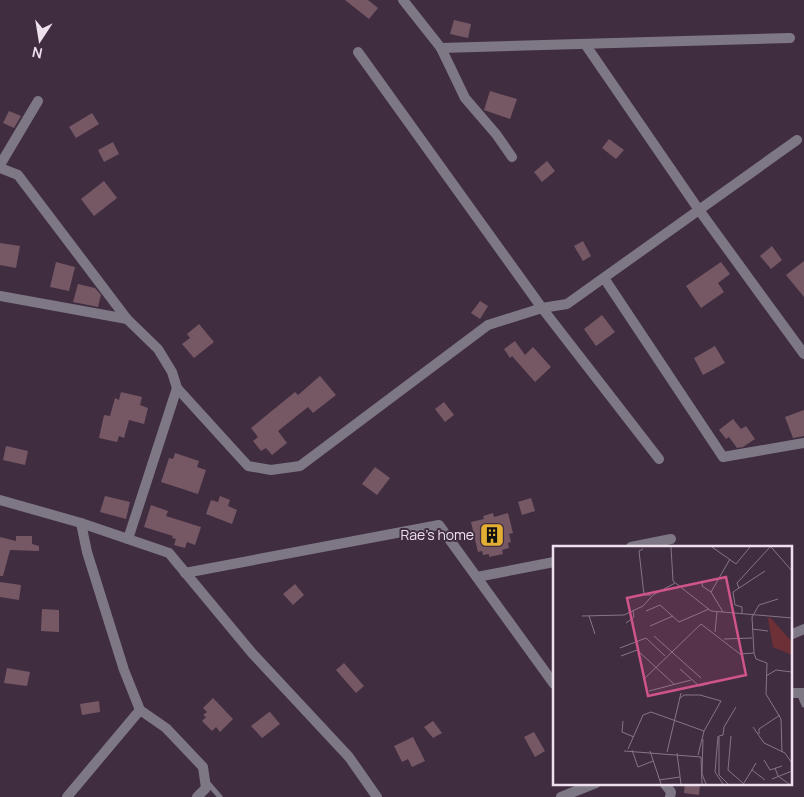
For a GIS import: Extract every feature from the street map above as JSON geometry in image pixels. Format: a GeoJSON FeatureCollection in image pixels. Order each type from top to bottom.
{"type":"FeatureCollection","features":[{"type":"Feature","properties":{"kind":"street"},"geometry":{"type":"LineString","coordinates":[[403,0],[441,48],[465,98],[496,134],[512,157]]}},
{"type":"Feature","properties":{"kind":"street"},"geometry":{"type":"LineString","coordinates":[[441,48],[790,38]]}},
{"type":"Feature","properties":{"kind":"street"},"geometry":{"type":"LineString","coordinates":[[585,44],[699,210],[804,354]]}},
{"type":"Feature","properties":{"kind":"street"},"geometry":{"type":"LineString","coordinates":[[358,52],[542,308],[659,458]]}},
{"type":"Feature","properties":{"kind":"street"},"geometry":{"type":"LineString","coordinates":[[38,101],[0,166],[18,175],[127,318],[158,349],[172,372],[177,388],[248,466],[271,470],[300,466],[488,325],[542,308],[567,304],[797,140]]}},
{"type":"Feature","properties":{"kind":"street"},"geometry":{"type":"LineString","coordinates":[[604,278],[724,457],[804,443]]}},
{"type":"Feature","properties":{"kind":"street"},"geometry":{"type":"LineString","coordinates":[[0,296],[127,318]]}},
{"type":"Feature","properties":{"kind":"street"},"geometry":{"type":"LineString","coordinates":[[128,539],[177,388]]}},
{"type":"Feature","properties":{"kind":"street"},"geometry":{"type":"LineString","coordinates":[[0,500],[81,523],[169,552],[252,653],[350,757],[376,797]]}},
{"type":"Feature","properties":{"kind":"street"},"geometry":{"type":"LineString","coordinates":[[81,523],[124,670],[140,710],[166,728],[203,768],[206,788],[198,797]]}},
{"type":"Feature","properties":{"kind":"street"},"geometry":{"type":"LineString","coordinates":[[185,572],[439,525],[553,683]]}},
{"type":"Feature","properties":{"kind":"street"},"geometry":{"type":"LineString","coordinates":[[636,546],[671,539]]}},
{"type":"Feature","properties":{"kind":"street"},"geometry":{"type":"LineString","coordinates":[[477,577],[553,562]]}},
{"type":"Feature","properties":{"kind":"street"},"geometry":{"type":"LineString","coordinates":[[792,634],[804,629]]}},
{"type":"Feature","properties":{"kind":"street"},"geometry":{"type":"LineString","coordinates":[[67,797],[140,710]]}},
{"type":"Feature","properties":{"kind":"street"},"geometry":{"type":"LineString","coordinates":[[561,797],[594,784]]}},
{"type":"Feature","properties":{"kind":"street"},"geometry":{"type":"LineString","coordinates":[[665,784],[671,792],[670,797]]}},
{"type":"Feature","properties":{"kind":"lane"},"geometry":{"type":"LineString","coordinates":[[798,693],[804,705]]}},
{"type":"Feature","properties":{"kind":"lane"},"geometry":{"type":"LineString","coordinates":[[207,781],[220,797]]}},
{"type":"Feature","properties":{"kind":"building"},"geometry":{"type":"Polygon","coordinates":[[[345,0],[368,0],[378,8],[369,19],[345,0]]]}},
{"type":"Feature","properties":{"kind":"building"},"geometry":{"type":"Polygon","coordinates":[[[454,20],[471,24],[468,38],[450,34],[454,20]]]}},
{"type":"Feature","properties":{"kind":"building"},"geometry":{"type":"Polygon","coordinates":[[[490,91],[517,99],[510,119],[484,110],[490,91]]]}},
{"type":"Feature","properties":{"kind":"building"},"geometry":{"type":"Polygon","coordinates":[[[9,111],[21,116],[14,128],[3,123],[9,111]]]}},
{"type":"Feature","properties":{"kind":"building"},"geometry":{"type":"Polygon","coordinates":[[[92,113],[99,124],[76,138],[69,127],[92,113]]]}},
{"type":"Feature","properties":{"kind":"building"},"geometry":{"type":"Polygon","coordinates":[[[609,139],[624,150],[616,159],[602,148],[609,139]]]}},
{"type":"Feature","properties":{"kind":"building"},"geometry":{"type":"Polygon","coordinates":[[[113,142],[119,154],[104,162],[98,150],[113,142]]]}},
{"type":"Feature","properties":{"kind":"building"},"geometry":{"type":"Polygon","coordinates":[[[547,161],[555,171],[542,182],[534,172],[547,161]]]}},
{"type":"Feature","properties":{"kind":"building"},"geometry":{"type":"Polygon","coordinates":[[[104,181],[117,198],[94,216],[81,199],[104,181]]]}},
{"type":"Feature","properties":{"kind":"building"},"geometry":{"type":"Polygon","coordinates":[[[583,241],[591,256],[583,261],[574,246],[583,241]]]}},
{"type":"Feature","properties":{"kind":"building"},"geometry":{"type":"Polygon","coordinates":[[[0,243],[20,246],[16,268],[0,265],[0,243]]]}},
{"type":"Feature","properties":{"kind":"building"},"geometry":{"type":"Polygon","coordinates":[[[772,246],[782,260],[771,269],[760,256],[772,246]]]}},
{"type":"Feature","properties":{"kind":"building"},"geometry":{"type":"Polygon","coordinates":[[[804,261],[804,297],[786,275],[804,261]]]}},
{"type":"Feature","properties":{"kind":"building"},"geometry":{"type":"Polygon","coordinates":[[[56,262],[75,267],[69,291],[50,287],[56,262]]]}},
{"type":"Feature","properties":{"kind":"building"},"geometry":{"type":"Polygon","coordinates":[[[721,262],[730,274],[718,283],[724,292],[701,308],[686,286],[721,262]]]}},
{"type":"Feature","properties":{"kind":"building"},"geometry":{"type":"Polygon","coordinates":[[[78,284],[95,288],[101,295],[98,307],[73,302],[78,284]]]}},
{"type":"Feature","properties":{"kind":"building"},"geometry":{"type":"Polygon","coordinates":[[[480,301],[488,306],[480,319],[471,313],[480,301]]]}},
{"type":"Feature","properties":{"kind":"building"},"geometry":{"type":"Polygon","coordinates":[[[602,315],[615,332],[596,346],[584,329],[602,315]]]}},
{"type":"Feature","properties":{"kind":"building"},"geometry":{"type":"Polygon","coordinates":[[[199,324],[214,342],[194,358],[182,344],[190,338],[187,334],[199,324]]]}},
{"type":"Feature","properties":{"kind":"building"},"geometry":{"type":"Polygon","coordinates":[[[515,341],[525,355],[533,347],[551,367],[535,382],[512,356],[510,358],[504,349],[515,341]]]}},
{"type":"Feature","properties":{"kind":"building"},"geometry":{"type":"Polygon","coordinates":[[[715,346],[725,363],[703,375],[694,358],[715,346]]]}},
{"type":"Feature","properties":{"kind":"building"},"geometry":{"type":"Polygon","coordinates":[[[320,376],[336,395],[313,413],[308,407],[278,431],[287,443],[272,455],[266,448],[261,451],[253,441],[258,437],[251,428],[295,392],[298,395],[320,376]]]}},
{"type":"Feature","properties":{"kind":"building"},"geometry":{"type":"Polygon","coordinates":[[[121,392],[142,397],[140,405],[148,408],[144,424],[129,420],[124,438],[119,436],[117,442],[99,438],[104,415],[110,416],[115,398],[119,400],[121,392]]]}},
{"type":"Feature","properties":{"kind":"building"},"geometry":{"type":"Polygon","coordinates":[[[444,402],[454,415],[445,422],[435,409],[444,402]]]}},
{"type":"Feature","properties":{"kind":"building"},"geometry":{"type":"Polygon","coordinates":[[[804,410],[804,436],[793,438],[785,417],[804,410]]]}},
{"type":"Feature","properties":{"kind":"building"},"geometry":{"type":"Polygon","coordinates":[[[733,419],[741,429],[746,426],[755,439],[743,447],[737,448],[729,437],[726,439],[719,430],[733,419]]]}},
{"type":"Feature","properties":{"kind":"building"},"geometry":{"type":"Polygon","coordinates":[[[6,446],[28,451],[25,465],[3,460],[6,446]]]}},
{"type":"Feature","properties":{"kind":"building"},"geometry":{"type":"Polygon","coordinates":[[[175,453],[199,461],[197,467],[206,470],[198,494],[161,482],[169,458],[173,459],[175,453]]]}},
{"type":"Feature","properties":{"kind":"building"},"geometry":{"type":"Polygon","coordinates":[[[375,467],[390,478],[377,495],[362,484],[375,467]]]}},
{"type":"Feature","properties":{"kind":"building"},"geometry":{"type":"Polygon","coordinates":[[[105,496],[130,502],[126,519],[100,512],[105,496]]]}},
{"type":"Feature","properties":{"kind":"building"},"geometry":{"type":"Polygon","coordinates":[[[220,496],[230,500],[228,506],[237,510],[232,524],[206,514],[211,500],[218,502],[220,496]]]}},
{"type":"Feature","properties":{"kind":"building"},"geometry":{"type":"Polygon","coordinates":[[[531,498],[535,511],[522,515],[518,502],[531,498]]]}},
{"type":"Feature","properties":{"kind":"building"},"geometry":{"type":"Polygon","coordinates":[[[151,505],[168,511],[166,516],[201,527],[195,545],[187,542],[185,548],[174,545],[176,539],[172,538],[173,536],[144,527],[151,505]]]}},
{"type":"Feature","properties":{"kind":"building","name":"Rae's home"},"geometry":{"type":"Polygon","coordinates":[[[493,513],[494,517],[508,513],[513,533],[509,534],[511,542],[508,543],[509,548],[502,550],[503,554],[489,557],[489,554],[483,555],[482,551],[478,552],[471,522],[484,519],[483,516],[493,513]]]}},
{"type":"Feature","properties":{"kind":"building"},"geometry":{"type":"Polygon","coordinates":[[[16,536],[32,536],[32,544],[39,546],[39,551],[10,550],[3,576],[0,576],[0,537],[16,541],[16,536]]]}},
{"type":"Feature","properties":{"kind":"building"},"geometry":{"type":"Polygon","coordinates":[[[0,582],[21,585],[19,600],[0,597],[0,582]]]}},
{"type":"Feature","properties":{"kind":"building"},"geometry":{"type":"Polygon","coordinates":[[[295,584],[304,595],[293,605],[283,594],[295,584]]]}},
{"type":"Feature","properties":{"kind":"building"},"geometry":{"type":"Polygon","coordinates":[[[42,609],[59,610],[59,632],[41,631],[42,609]]]}},
{"type":"Feature","properties":{"kind":"building"},"geometry":{"type":"Polygon","coordinates":[[[344,663],[364,686],[356,693],[336,670],[344,663]]]}},
{"type":"Feature","properties":{"kind":"building"},"geometry":{"type":"Polygon","coordinates":[[[7,668],[30,672],[27,686],[4,683],[7,668]]]}},
{"type":"Feature","properties":{"kind":"building"},"geometry":{"type":"Polygon","coordinates":[[[213,698],[233,719],[220,732],[216,727],[212,731],[202,721],[206,717],[203,715],[207,712],[203,708],[213,698]]]}},
{"type":"Feature","properties":{"kind":"building"},"geometry":{"type":"Polygon","coordinates":[[[99,701],[100,712],[82,715],[80,704],[99,701]]]}},
{"type":"Feature","properties":{"kind":"building"},"geometry":{"type":"Polygon","coordinates":[[[269,712],[280,724],[262,738],[251,726],[269,712]]]}},
{"type":"Feature","properties":{"kind":"building"},"geometry":{"type":"Polygon","coordinates":[[[433,721],[442,733],[433,738],[424,727],[433,721]]]}},
{"type":"Feature","properties":{"kind":"building"},"geometry":{"type":"Polygon","coordinates":[[[534,732],[545,751],[535,757],[524,737],[534,732]]]}},
{"type":"Feature","properties":{"kind":"building"},"geometry":{"type":"Polygon","coordinates":[[[413,737],[425,761],[412,767],[408,759],[402,762],[394,746],[413,737]]]}},
{"type":"Feature","properties":{"kind":"building"},"geometry":{"type":"Polygon","coordinates":[[[685,784],[700,784],[699,795],[684,793],[685,784]]]}},
{"type":"Feature","properties":{"kind":"place","name":"Rae's home"},"geometry":{"type":"Point","coordinates":[492,535]}}]}
